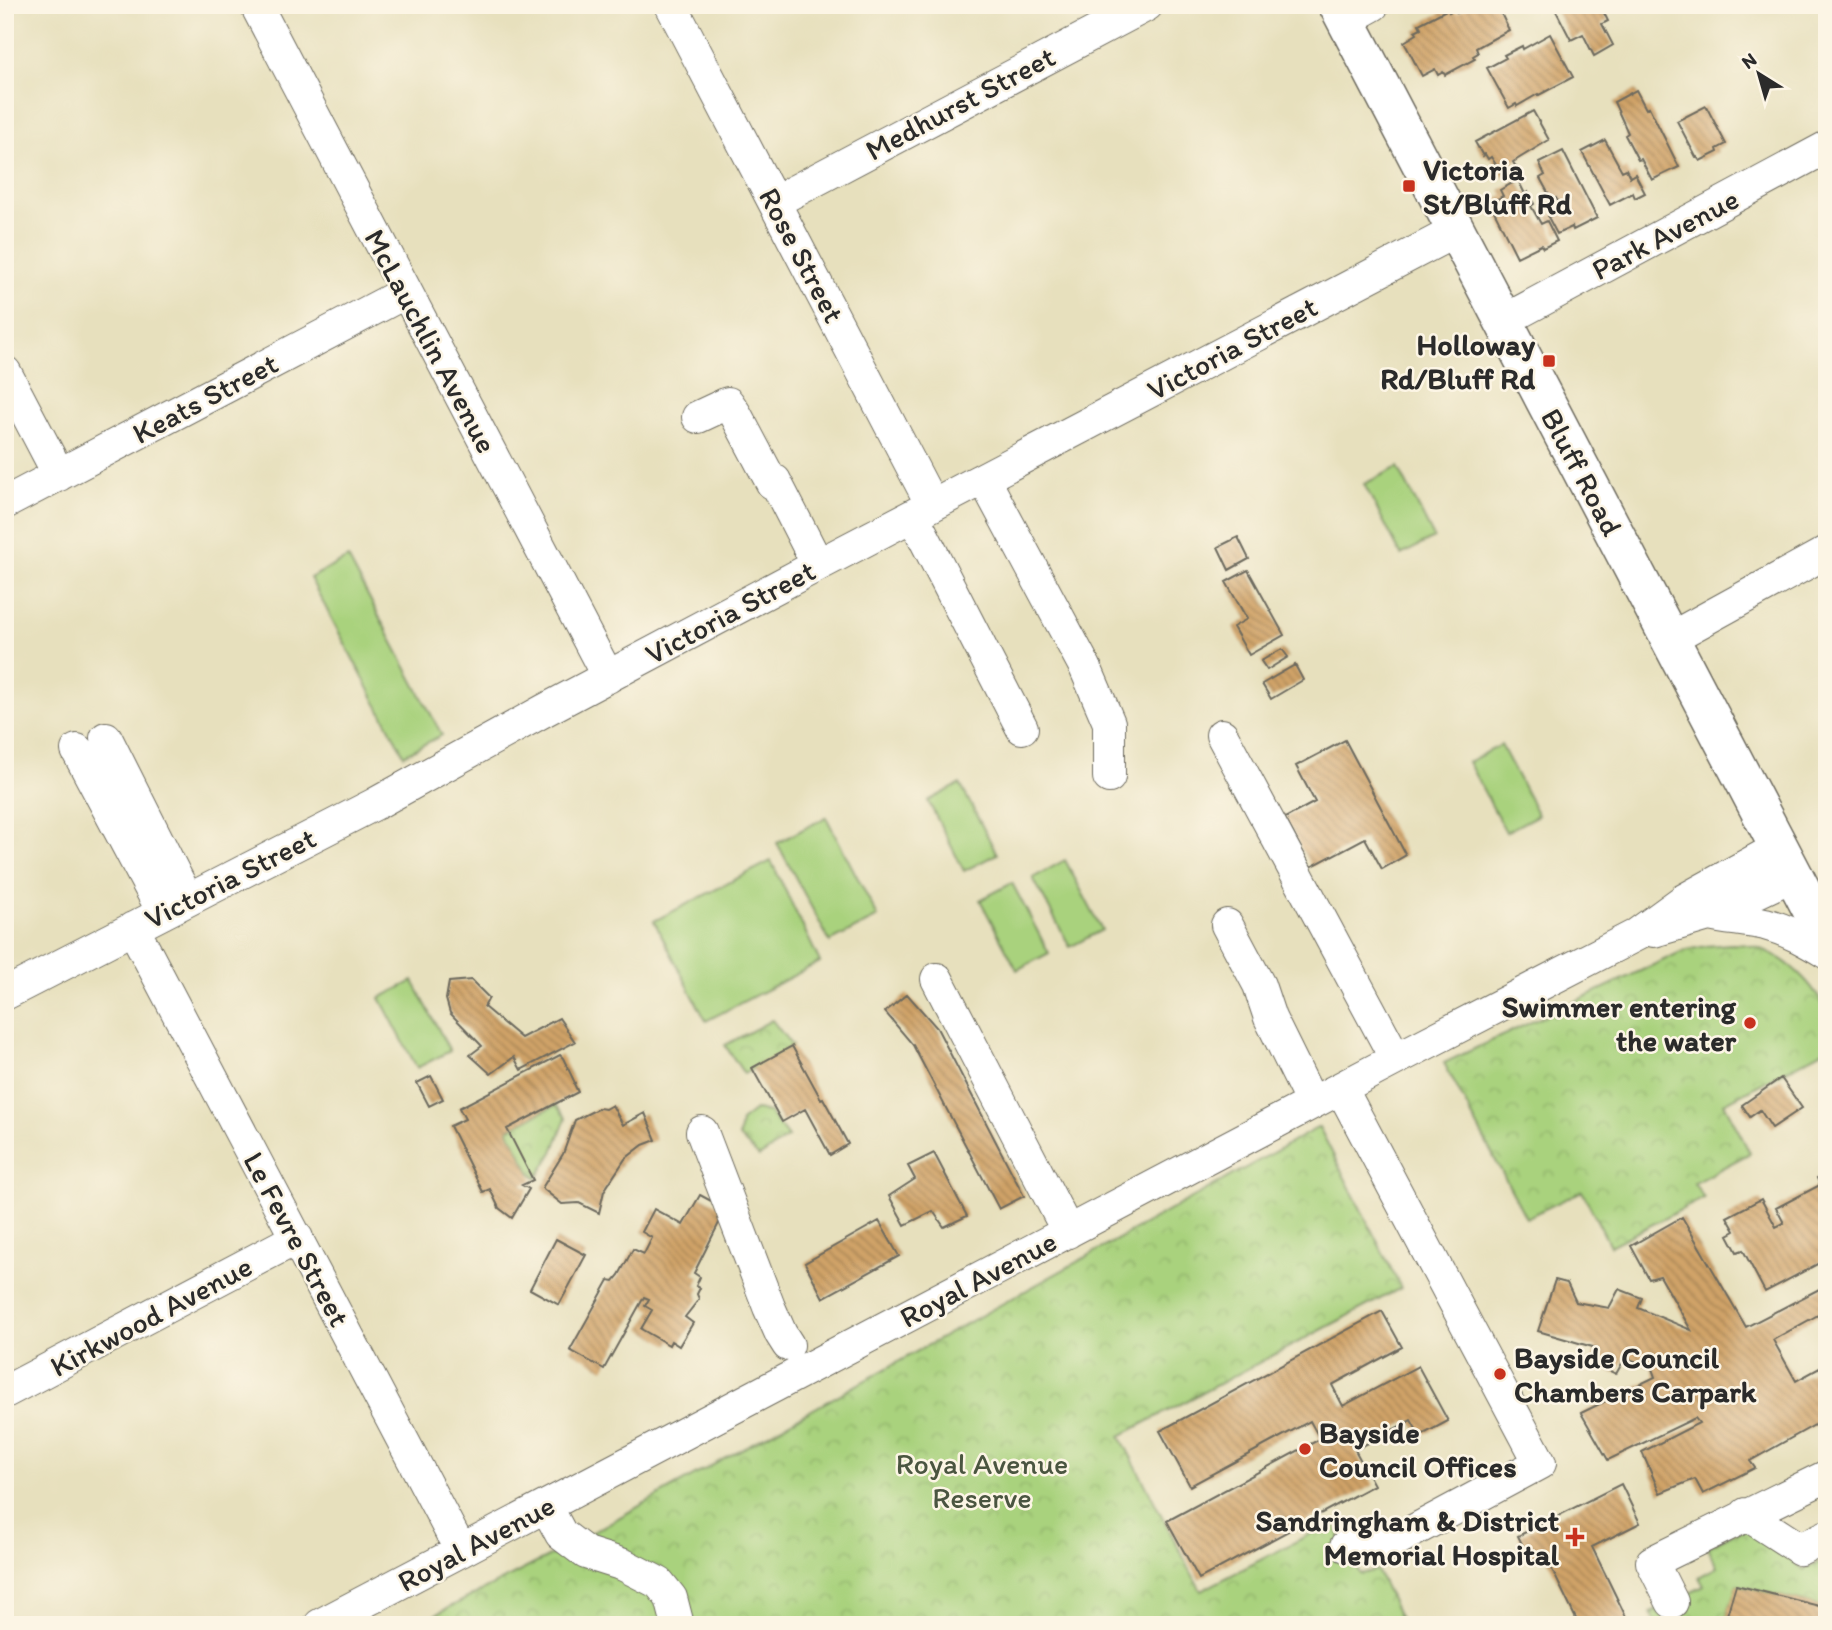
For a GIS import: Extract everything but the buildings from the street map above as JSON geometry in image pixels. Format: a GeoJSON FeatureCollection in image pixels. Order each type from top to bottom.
{"type":"FeatureCollection","features":[{"type":"Feature","properties":{"kind":"main road","name":"Bluff Road"},"geometry":{"type":"LineString","coordinates":[[1353,10],[1456,231],[1827,939]]}},
{"type":"Feature","properties":{"kind":"street","name":"McLauchlin Avenue"},"geometry":{"type":"LineString","coordinates":[[256,5],[608,677]]}},
{"type":"Feature","properties":{"kind":"street","name":"Rose Street"},"geometry":{"type":"LineString","coordinates":[[671,5],[774,202],[1022,727]]}},
{"type":"Feature","properties":{"kind":"street","name":"Medhurst Street"},"geometry":{"type":"LineString","coordinates":[[774,202],[1147,5]]}},
{"type":"Feature","properties":{"kind":"street","name":"Park Avenue"},"geometry":{"type":"LineString","coordinates":[[1503,321],[1827,147]]}},
{"type":"Feature","properties":{"kind":"street","name":"Victoria Street"},"geometry":{"type":"LineString","coordinates":[[5,994],[374,804],[818,565],[1456,231]]}},
{"type":"Feature","properties":{"kind":"street","name":"Keats Street"},"geometry":{"type":"LineString","coordinates":[[5,503],[406,292]]}},
{"type":"Feature","properties":{"kind":"street"},"geometry":{"type":"LineString","coordinates":[[5,372],[59,475]]}},
{"type":"Feature","properties":{"kind":"street"},"geometry":{"type":"LineString","coordinates":[[698,417],[728,403],[772,483],[775,481],[818,565]]}},
{"type":"Feature","properties":{"kind":"street"},"geometry":{"type":"LineString","coordinates":[[984,479],[1085,667],[1109,723],[1109,777]]}},
{"type":"Feature","properties":{"kind":"street"},"geometry":{"type":"LineString","coordinates":[[1669,639],[1827,552]]}},
{"type":"Feature","properties":{"kind":"street"},"geometry":{"type":"LineString","coordinates":[[1222,735],[1396,1059]]}},
{"type":"Feature","properties":{"kind":"street"},"geometry":{"type":"LineString","coordinates":[[91,744],[175,906]]}},
{"type":"Feature","properties":{"kind":"street","name":"Royal Avenue"},"geometry":{"type":"LineString","coordinates":[[1636,935],[1709,915],[1785,862]]}},
{"type":"Feature","properties":{"kind":"street","name":"Royal Avenue"},"geometry":{"type":"LineString","coordinates":[[320,1625],[1636,935],[1684,900],[1785,862]]}},
{"type":"Feature","properties":{"kind":"street"},"geometry":{"type":"LineString","coordinates":[[1709,915],[1782,929],[1827,953]]}},
{"type":"Feature","properties":{"kind":"street"},"geometry":{"type":"LineString","coordinates":[[1227,925],[1259,985],[1270,1018],[1312,1103]]}},
{"type":"Feature","properties":{"kind":"street","name":"Le Fevre Street"},"geometry":{"type":"LineString","coordinates":[[133,928],[461,1551]]}},
{"type":"Feature","properties":{"kind":"street"},"geometry":{"type":"LineString","coordinates":[[937,979],[1068,1231]]}},
{"type":"Feature","properties":{"kind":"street"},"geometry":{"type":"LineString","coordinates":[[1341,1088],[1541,1463],[1385,1546],[1375,1531],[1346,1546]]}},
{"type":"Feature","properties":{"kind":"street"},"geometry":{"type":"LineString","coordinates":[[702,1132],[769,1307],[788,1345]]}},
{"type":"Feature","properties":{"kind":"street","name":"Kirkwood Avenue"},"geometry":{"type":"LineString","coordinates":[[5,1392],[297,1238]]}},
{"type":"Feature","properties":{"kind":"street"},"geometry":{"type":"LineString","coordinates":[[1672,1602],[1652,1562],[1827,1476]]}},
{"type":"Feature","properties":{"kind":"street"},"geometry":{"type":"LineString","coordinates":[[547,1506],[561,1534],[586,1553],[624,1565],[659,1583],[671,1598],[678,1625]]}},
{"type":"Feature","properties":{"kind":"street"},"geometry":{"type":"LineString","coordinates":[[1746,1514],[1800,1549],[1827,1536]]}},
{"type":"Feature","properties":{"kind":"green space"},"geometry":{"type":"Polygon","coordinates":[[[1398,467],[1434,538],[1401,555],[1364,484],[1398,467]]]}},
{"type":"Feature","properties":{"kind":"green space"},"geometry":{"type":"Polygon","coordinates":[[[348,558],[442,735],[404,755],[310,578],[348,558]]]}},
{"type":"Feature","properties":{"kind":"green space"},"geometry":{"type":"Polygon","coordinates":[[[1501,745],[1538,815],[1506,832],[1468,762],[1501,745]]]}},
{"type":"Feature","properties":{"kind":"green space"},"geometry":{"type":"Polygon","coordinates":[[[960,784],[997,854],[964,871],[928,801],[960,784]]]}},
{"type":"Feature","properties":{"kind":"green space"},"geometry":{"type":"Polygon","coordinates":[[[826,817],[878,917],[830,942],[777,843],[826,817]]]}},
{"type":"Feature","properties":{"kind":"green space"},"geometry":{"type":"Polygon","coordinates":[[[1065,860],[1102,930],[1070,947],[1033,878],[1065,860]]]}},
{"type":"Feature","properties":{"kind":"green space"},"geometry":{"type":"Polygon","coordinates":[[[771,861],[820,962],[706,1021],[654,921],[771,861]]]}},
{"type":"Feature","properties":{"kind":"green space"},"geometry":{"type":"Polygon","coordinates":[[[1012,883],[1049,953],[1017,970],[980,900],[1012,883]]]}},
{"type":"Feature","properties":{"kind":"green space"},"geometry":{"type":"Polygon","coordinates":[[[1731,944],[1760,948],[1796,971],[1815,992],[1822,1004],[1827,1024],[1827,1049],[1724,1103],[1750,1153],[1694,1183],[1704,1198],[1610,1246],[1582,1191],[1526,1218],[1444,1063],[1683,951],[1731,944]]]}},
{"type":"Feature","properties":{"kind":"green space"},"geometry":{"type":"Polygon","coordinates":[[[413,981],[450,1051],[417,1068],[380,998],[413,981]]]}},
{"type":"Feature","properties":{"kind":"green space"},"geometry":{"type":"Polygon","coordinates":[[[772,1020],[792,1046],[744,1074],[725,1045],[772,1020]]]}},
{"type":"Feature","properties":{"kind":"green space"},"geometry":{"type":"Polygon","coordinates":[[[556,1105],[566,1118],[553,1152],[537,1178],[530,1172],[508,1129],[556,1105]]]}},
{"type":"Feature","properties":{"kind":"green space"},"geometry":{"type":"Polygon","coordinates":[[[755,1110],[769,1112],[788,1137],[759,1157],[739,1137],[741,1121],[755,1110]]]}},
{"type":"Feature","properties":{"kind":"green space","name":"Royal Avenue Reserve"},"geometry":{"type":"Polygon","coordinates":[[[1319,1127],[1401,1288],[1120,1436],[1201,1591],[1333,1522],[1360,1574],[1377,1570],[1403,1625],[415,1625],[550,1556],[1319,1127]]]}},
{"type":"Feature","properties":{"kind":"green space"},"geometry":{"type":"Polygon","coordinates":[[[1746,1527],[1804,1570],[1827,1558],[1827,1608],[1737,1585],[1724,1625],[1656,1625],[1651,1612],[1704,1586],[1699,1577],[1717,1567],[1707,1547],[1746,1527]]]}},
{"type":"Feature","properties":{"kind":"place","name":"Victoria St/Bluff Rd"},"geometry":{"type":"Point","coordinates":[1409,186]}},
{"type":"Feature","properties":{"kind":"place","name":"Holloway Rd/Bluff Rd"},"geometry":{"type":"Point","coordinates":[1549,361]}},
{"type":"Feature","properties":{"kind":"place","name":"Swimmer entering the water"},"geometry":{"type":"Point","coordinates":[1750,1023]}},
{"type":"Feature","properties":{"kind":"place","name":"Bayside Council Chambers Carpark"},"geometry":{"type":"Point","coordinates":[1500,1374]}},
{"type":"Feature","properties":{"kind":"place","name":"Bayside Council Offices"},"geometry":{"type":"Point","coordinates":[1305,1449]}},
{"type":"Feature","properties":{"kind":"place","name":"Sandringham & District Memorial Hospital"},"geometry":{"type":"Point","coordinates":[1575,1537]}}]}
